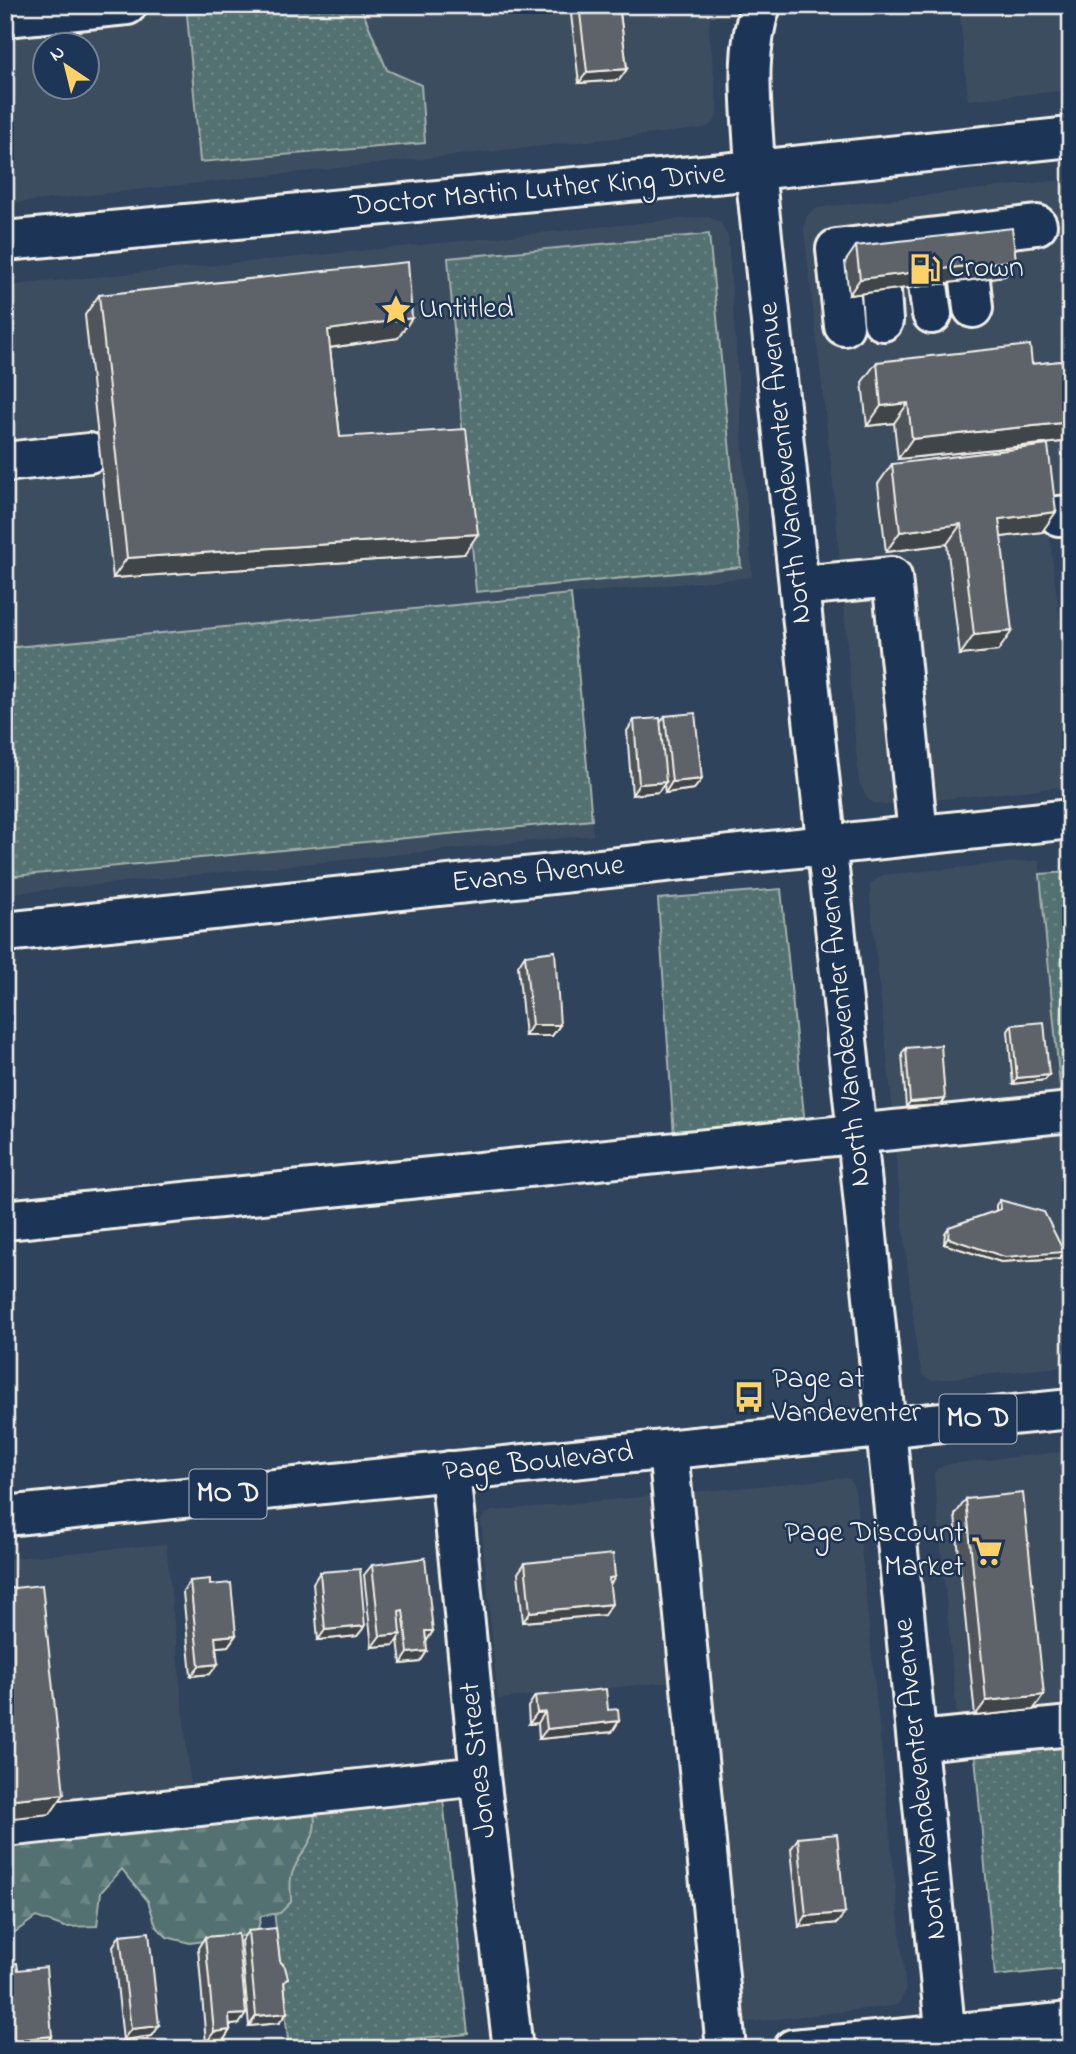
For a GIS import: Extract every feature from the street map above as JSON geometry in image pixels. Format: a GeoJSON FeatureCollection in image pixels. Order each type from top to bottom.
{"type":"FeatureCollection","features":[{"type":"Feature","properties":{"kind":"main road"},"geometry":{"type":"LineString","coordinates":[[5,17],[127,5]]}},
{"type":"Feature","properties":{"kind":"main road","name":"North Vandeventer Avenue"},"geometry":{"type":"LineString","coordinates":[[761,5],[754,25],[750,58],[755,170],[947,2041]]}},
{"type":"Feature","properties":{"kind":"main road","name":"Doctor Martin Luther King Drive"},"geometry":{"type":"LineString","coordinates":[[5,241],[755,170],[1071,137]]}},
{"type":"Feature","properties":{"kind":"main road"},"geometry":{"type":"LineString","coordinates":[[844,326],[836,248],[879,278],[925,273],[969,267],[1037,225]]}},
{"type":"Feature","properties":{"kind":"main road"},"geometry":{"type":"LineString","coordinates":[[5,461],[89,453]]}},
{"type":"Feature","properties":{"kind":"main road"},"geometry":{"type":"LineString","coordinates":[[799,586],[892,578],[918,835]]}},
{"type":"Feature","properties":{"kind":"main road","name":"Evans Avenue"},"geometry":{"type":"LineString","coordinates":[[5,932],[1071,819]]}},
{"type":"Feature","properties":{"kind":"main road"},"geometry":{"type":"LineString","coordinates":[[5,1220],[1071,1112]]}},
{"type":"Feature","properties":{"kind":"main road","name":"Page Boulevard"},"geometry":{"type":"LineString","coordinates":[[5,1516],[1071,1409]]}},
{"type":"Feature","properties":{"kind":"main road"},"geometry":{"type":"LineString","coordinates":[[668,1450],[726,2049]]}},
{"type":"Feature","properties":{"kind":"main road","name":"Jones Street"},"geometry":{"type":"LineString","coordinates":[[450,1471],[480,1776],[513,2049]]}},
{"type":"Feature","properties":{"kind":"main road"},"geometry":{"type":"LineString","coordinates":[[918,1741],[1071,1726]]}},
{"type":"Feature","properties":{"kind":"main road"},"geometry":{"type":"LineString","coordinates":[[5,1827],[480,1776]]}},
{"type":"Feature","properties":{"kind":"main road"},"geometry":{"type":"LineString","coordinates":[[793,2049],[947,2041],[1071,2022]]}},
{"type":"Feature","properties":{"kind":"shaded area"},"geometry":{"type":"Polygon","coordinates":[[[221,5],[711,5],[709,31],[718,112],[715,121],[707,127],[5,204],[5,26],[221,5]]]}},
{"type":"Feature","properties":{"kind":"shaded area"},"geometry":{"type":"Polygon","coordinates":[[[959,5],[1071,5],[1071,90],[968,100],[959,5]]]}},
{"type":"Feature","properties":{"kind":"shaded area"},"geometry":{"type":"Polygon","coordinates":[[[1071,179],[1071,506],[1048,524],[1071,715],[1071,786],[884,805],[873,803],[867,798],[859,782],[833,482],[804,229],[806,217],[812,211],[824,207],[1071,179]]]}},
{"type":"Feature","properties":{"kind":"shaded area"},"geometry":{"type":"Polygon","coordinates":[[[709,217],[721,223],[728,237],[752,577],[571,594],[593,835],[5,894],[5,286],[709,217]]]}},
{"type":"Feature","properties":{"kind":"shaded area"},"geometry":{"type":"Polygon","coordinates":[[[1039,860],[1061,1097],[893,1112],[870,885],[882,875],[1039,860]]]}},
{"type":"Feature","properties":{"kind":"shaded area"},"geometry":{"type":"Polygon","coordinates":[[[1065,1126],[1071,1172],[1071,1366],[932,1380],[923,1376],[917,1352],[894,1141],[1065,1126]]]}},
{"type":"Feature","properties":{"kind":"shaded area"},"geometry":{"type":"Polygon","coordinates":[[[1071,1451],[1071,1715],[958,1727],[934,1474],[937,1469],[949,1464],[1071,1451]]]}},
{"type":"Feature","properties":{"kind":"shaded area"},"geometry":{"type":"Polygon","coordinates":[[[850,1479],[855,1490],[906,1991],[898,2004],[891,2006],[731,2024],[677,1681],[498,1699],[481,1521],[485,1514],[493,1511],[850,1479]]]}},
{"type":"Feature","properties":{"kind":"shaded area"},"geometry":{"type":"Polygon","coordinates":[[[166,1544],[192,1801],[5,1821],[5,1559],[166,1544]]]}},
{"type":"Feature","properties":{"kind":"green space"},"geometry":{"type":"Polygon","coordinates":[[[273,5],[360,5],[387,70],[421,85],[425,143],[200,162],[187,14],[273,5]]]}},
{"type":"Feature","properties":{"kind":"green space"},"geometry":{"type":"Polygon","coordinates":[[[709,234],[741,567],[476,592],[448,258],[709,234]]]}},
{"type":"Feature","properties":{"kind":"green space"},"geometry":{"type":"Polygon","coordinates":[[[571,594],[592,820],[5,877],[5,648],[571,594]]]}},
{"type":"Feature","properties":{"kind":"green space"},"geometry":{"type":"Polygon","coordinates":[[[1071,872],[1071,1096],[1061,1097],[1040,874],[1071,872]]]}},
{"type":"Feature","properties":{"kind":"green space"},"geometry":{"type":"Polygon","coordinates":[[[781,889],[805,1125],[674,1136],[658,899],[781,889]]]}},
{"type":"Feature","properties":{"kind":"green space"},"geometry":{"type":"Polygon","coordinates":[[[1071,1743],[1071,1968],[995,1976],[975,1756],[1071,1743]]]}},
{"type":"Feature","properties":{"kind":"green space"},"geometry":{"type":"Polygon","coordinates":[[[443,1799],[468,2034],[289,2049],[264,1817],[443,1799]]]}},
{"type":"Feature","properties":{"kind":"green space"},"geometry":{"type":"Polygon","coordinates":[[[314,1812],[314,1832],[291,1877],[291,1902],[280,1913],[261,1916],[257,1934],[190,1943],[167,1937],[156,1926],[148,1901],[122,1869],[101,1892],[97,1926],[65,1927],[36,1917],[15,1932],[5,1934],[5,1847],[173,1831],[201,1823],[314,1812]]]}},
{"type":"Feature","properties":{"kind":"building"},"geometry":{"type":"Polygon","coordinates":[[[579,5],[619,5],[627,69],[587,72],[579,5]]]}},
{"type":"Feature","properties":{"kind":"building"},"geometry":{"type":"Polygon","coordinates":[[[1012,228],[1016,260],[860,279],[856,246],[1012,228]]]}},
{"type":"Feature","properties":{"kind":"building"},"geometry":{"type":"Polygon","coordinates":[[[408,262],[412,318],[328,330],[340,437],[466,429],[478,534],[127,558],[99,295],[408,262]]]}},
{"type":"Feature","properties":{"kind":"building"},"geometry":{"type":"Polygon","coordinates":[[[1030,345],[1032,364],[1071,360],[1071,422],[912,439],[908,403],[881,406],[877,362],[1030,345]]]}},
{"type":"Feature","properties":{"kind":"building"},"geometry":{"type":"Polygon","coordinates":[[[1048,445],[1056,512],[999,519],[1012,631],[974,635],[961,524],[900,532],[892,464],[1048,445]]]}},
{"type":"Feature","properties":{"kind":"building"},"geometry":{"type":"Polygon","coordinates":[[[695,713],[702,779],[672,782],[665,716],[695,713]]]}},
{"type":"Feature","properties":{"kind":"building"},"geometry":{"type":"Polygon","coordinates":[[[660,718],[666,782],[639,784],[634,720],[660,718]]]}},
{"type":"Feature","properties":{"kind":"building"},"geometry":{"type":"Polygon","coordinates":[[[555,951],[560,1025],[532,1025],[525,955],[555,951]]]}},
{"type":"Feature","properties":{"kind":"building"},"geometry":{"type":"Polygon","coordinates":[[[1044,1022],[1049,1075],[1017,1078],[1012,1025],[1044,1022]]]}},
{"type":"Feature","properties":{"kind":"building"},"geometry":{"type":"Polygon","coordinates":[[[941,1045],[945,1099],[910,1102],[906,1048],[941,1045]]]}},
{"type":"Feature","properties":{"kind":"building"},"geometry":{"type":"Polygon","coordinates":[[[1000,1200],[1044,1212],[1064,1252],[1005,1257],[948,1238],[949,1227],[1001,1209],[1000,1200]]]}},
{"type":"Feature","properties":{"kind":"building"},"geometry":{"type":"Polygon","coordinates":[[[1023,1493],[1044,1695],[986,1701],[966,1499],[1023,1493]]]}},
{"type":"Feature","properties":{"kind":"building"},"geometry":{"type":"Polygon","coordinates":[[[613,1554],[615,1577],[609,1578],[612,1604],[530,1612],[525,1563],[613,1554]]]}},
{"type":"Feature","properties":{"kind":"building"},"geometry":{"type":"Polygon","coordinates":[[[425,1558],[433,1631],[425,1631],[427,1651],[408,1653],[403,1610],[399,1611],[401,1634],[380,1636],[372,1565],[425,1558]]]}},
{"type":"Feature","properties":{"kind":"building"},"geometry":{"type":"Polygon","coordinates":[[[360,1569],[365,1626],[325,1630],[320,1572],[360,1569]]]}},
{"type":"Feature","properties":{"kind":"building"},"geometry":{"type":"Polygon","coordinates":[[[210,1579],[210,1585],[231,1583],[236,1635],[215,1637],[218,1664],[199,1666],[190,1581],[210,1579]]]}},
{"type":"Feature","properties":{"kind":"building"},"geometry":{"type":"Polygon","coordinates":[[[42,1585],[64,1794],[5,1800],[5,1589],[42,1585]]]}},
{"type":"Feature","properties":{"kind":"building"},"geometry":{"type":"Polygon","coordinates":[[[606,1689],[608,1710],[618,1709],[619,1721],[547,1729],[545,1712],[537,1713],[535,1696],[606,1689]]]}},
{"type":"Feature","properties":{"kind":"building"},"geometry":{"type":"Polygon","coordinates":[[[837,1834],[845,1913],[806,1916],[798,1838],[837,1834]]]}},
{"type":"Feature","properties":{"kind":"building"},"geometry":{"type":"Polygon","coordinates":[[[276,1928],[280,1961],[288,1978],[284,1982],[287,2013],[256,2016],[248,1931],[276,1928]]]}},
{"type":"Feature","properties":{"kind":"building"},"geometry":{"type":"Polygon","coordinates":[[[149,1932],[159,2026],[131,2029],[120,1935],[149,1932]]]}},
{"type":"Feature","properties":{"kind":"building"},"geometry":{"type":"Polygon","coordinates":[[[238,1934],[246,2014],[229,2015],[230,2030],[214,2032],[205,1937],[238,1934]]]}},
{"type":"Feature","properties":{"kind":"building"},"geometry":{"type":"Polygon","coordinates":[[[17,1963],[18,1970],[46,1967],[52,2036],[25,2039],[25,2048],[8,2049],[5,2044],[5,1964],[17,1963]]]}},
{"type":"Feature","properties":{"kind":"place","name":"Crown"},"geometry":{"type":"Point","coordinates":[925,269]}},
{"type":"Feature","properties":{"kind":"place","name":"Untitled"},"geometry":{"type":"Point","coordinates":[396,310]}},
{"type":"Feature","properties":{"kind":"place","name":"Page at Vandeventer"},"geometry":{"type":"Point","coordinates":[749,1397]}},
{"type":"Feature","properties":{"kind":"place","name":"Page Discount Market"},"geometry":{"type":"Point","coordinates":[987,1551]}}]}
